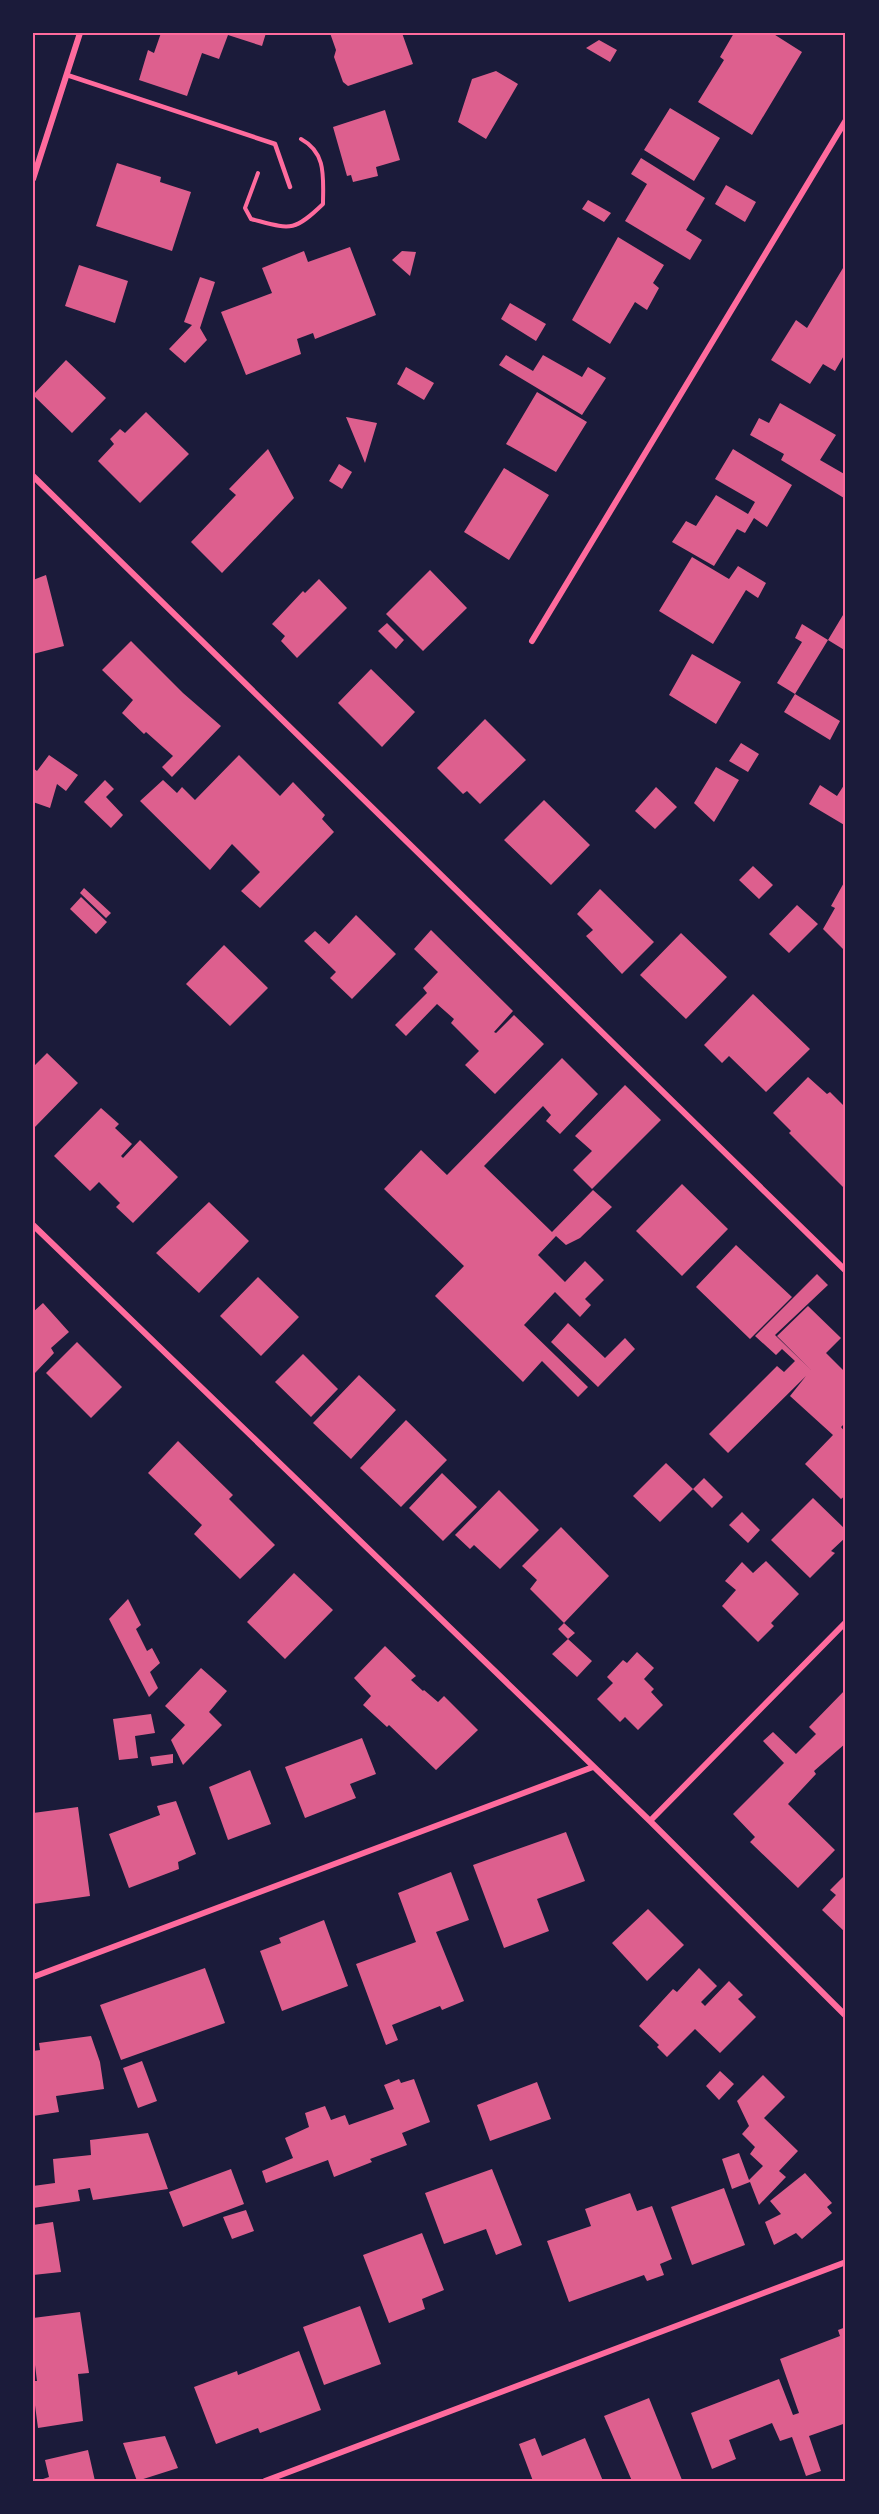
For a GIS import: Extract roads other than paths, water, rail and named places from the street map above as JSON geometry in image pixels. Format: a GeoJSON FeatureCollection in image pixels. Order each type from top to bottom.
{"type":"FeatureCollection","features":[{"type":"Feature","properties":{"kind":"street"},"geometry":{"type":"LineString","coordinates":[[33,179],[80,33]]}},
{"type":"Feature","properties":{"kind":"street"},"geometry":{"type":"LineString","coordinates":[[532,641],[846,120]]}},
{"type":"Feature","properties":{"kind":"street"},"geometry":{"type":"LineString","coordinates":[[33,476],[846,1271]]}},
{"type":"Feature","properties":{"kind":"street"},"geometry":{"type":"LineString","coordinates":[[33,1225],[650,1821],[846,2016]]}},
{"type":"Feature","properties":{"kind":"street"},"geometry":{"type":"LineString","coordinates":[[650,1821],[846,1622]]}},
{"type":"Feature","properties":{"kind":"street"},"geometry":{"type":"LineString","coordinates":[[33,1977],[593,1767]]}},
{"type":"Feature","properties":{"kind":"street"},"geometry":{"type":"LineString","coordinates":[[265,2481],[846,2262]]}},
{"type":"Feature","properties":{"kind":"lane"},"geometry":{"type":"LineString","coordinates":[[67,75],[275,144],[290,188]]}}]}
